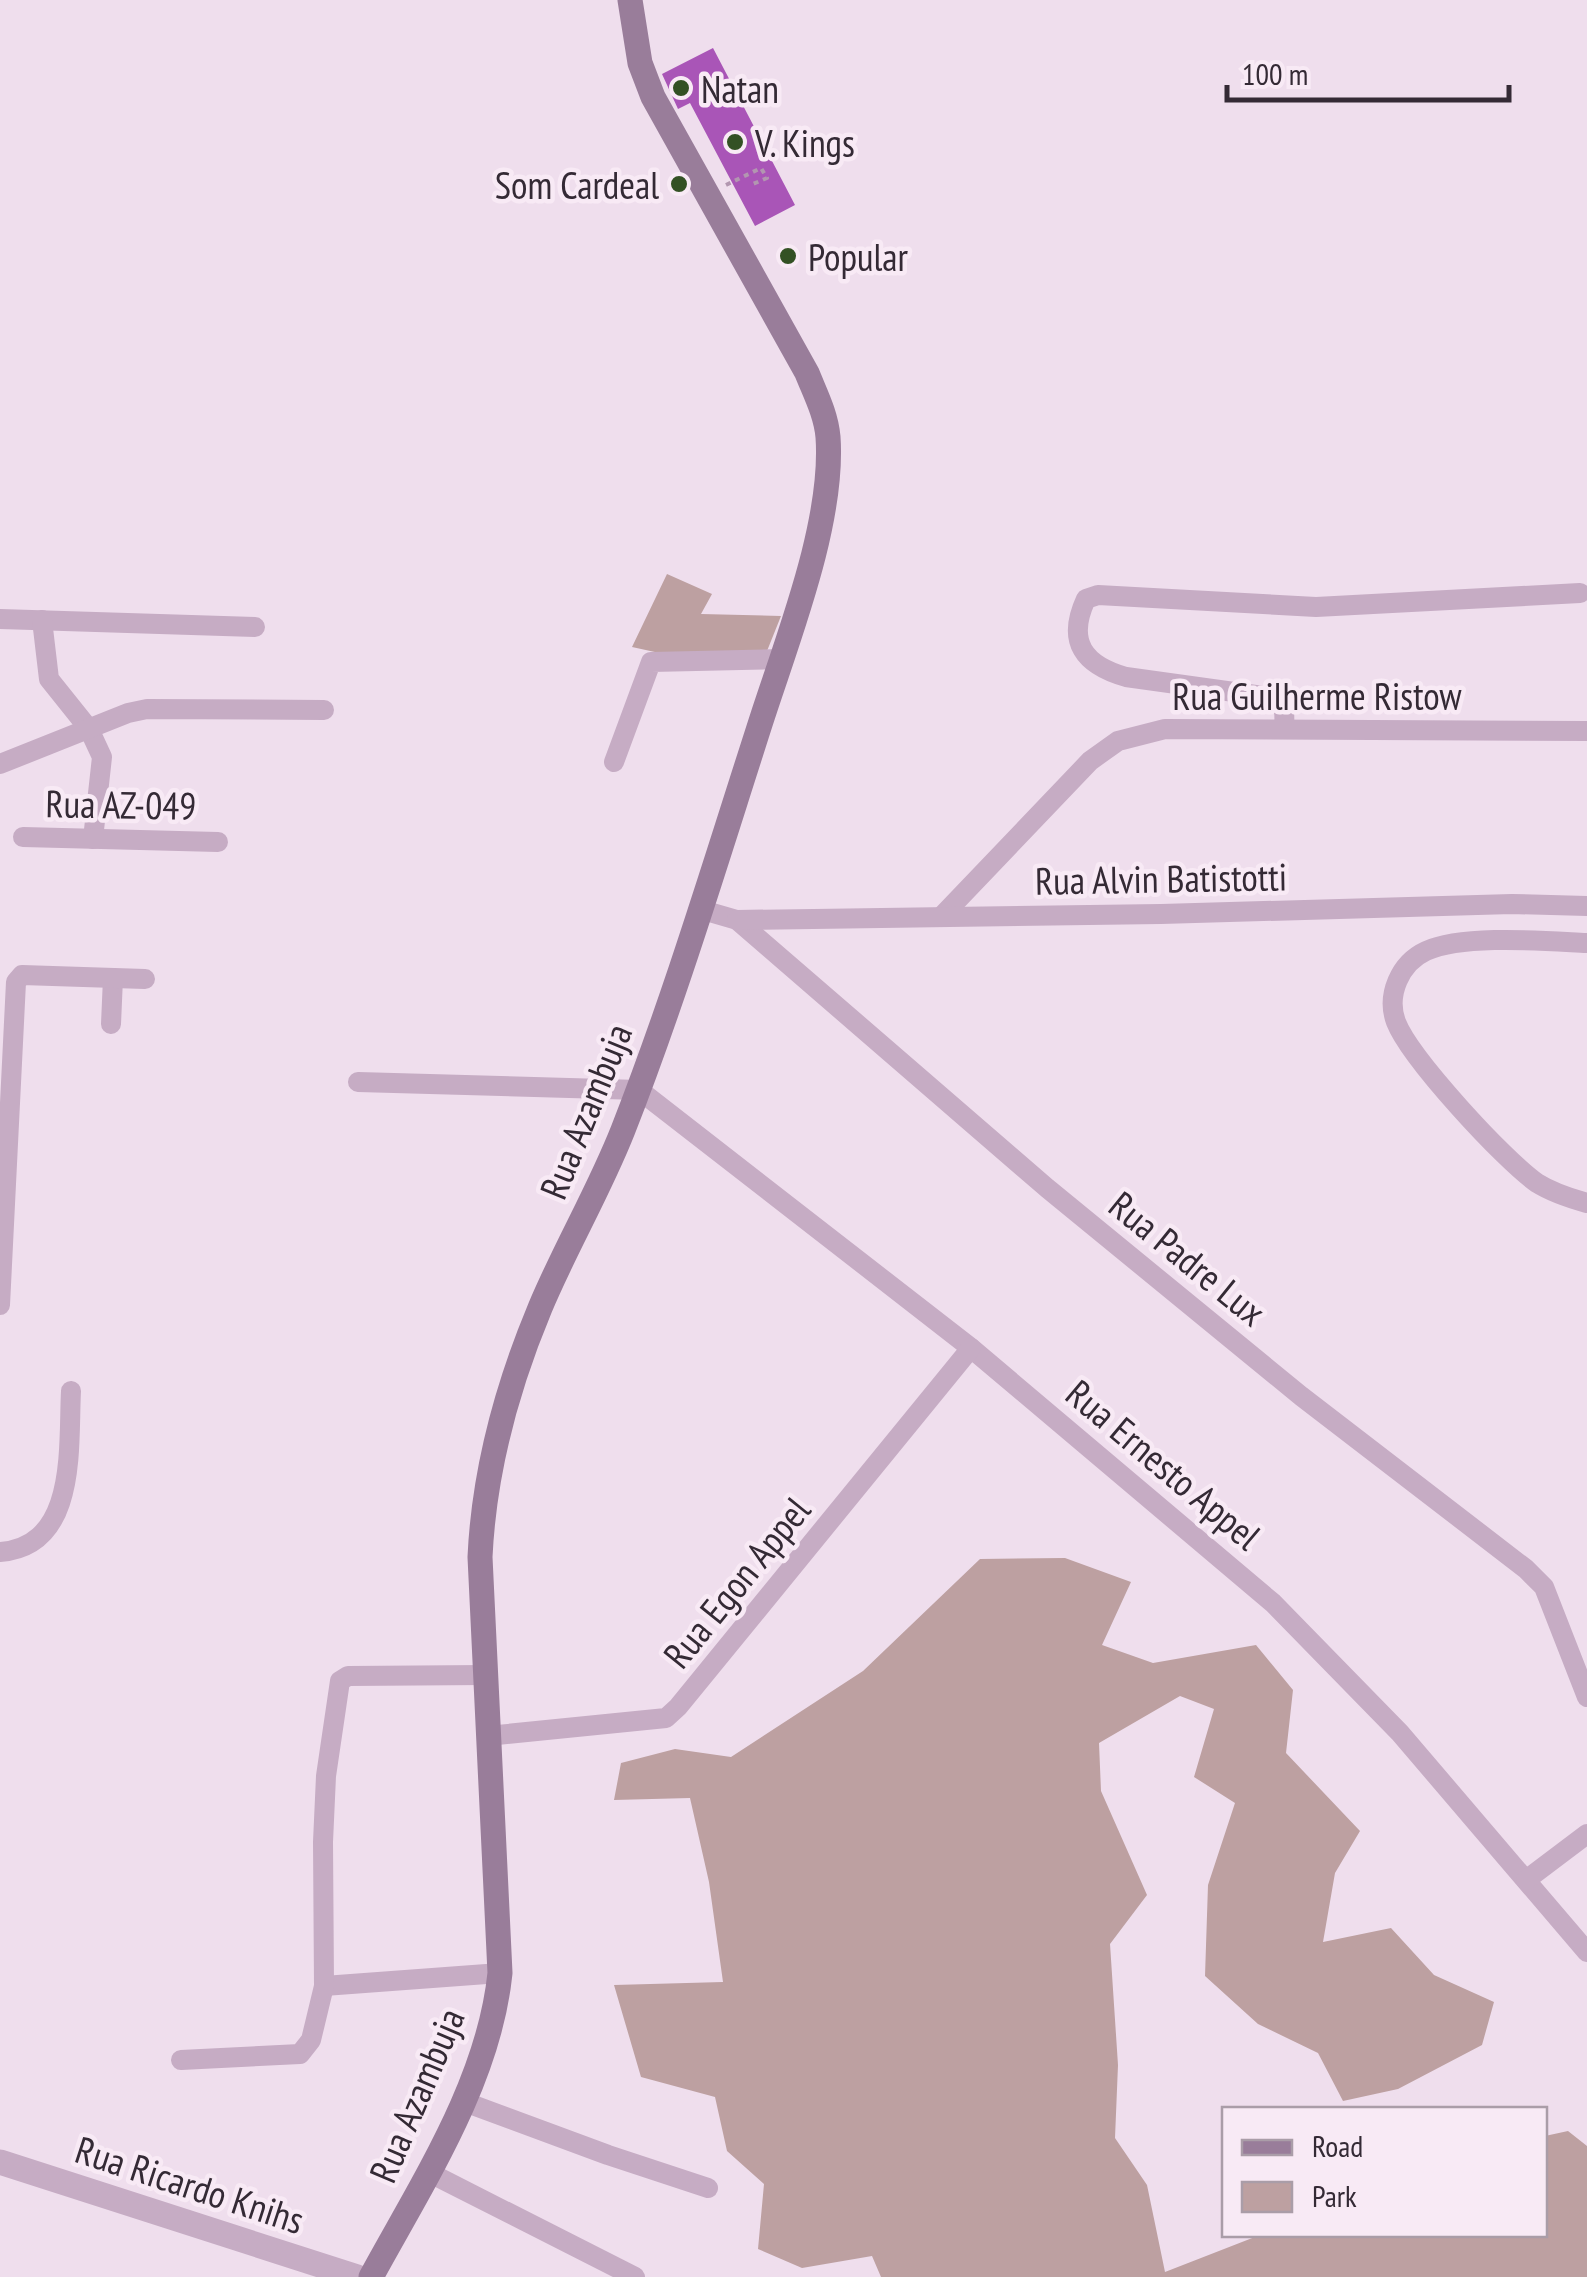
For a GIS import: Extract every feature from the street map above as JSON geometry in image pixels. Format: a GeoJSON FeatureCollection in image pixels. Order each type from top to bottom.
{"type":"FeatureCollection","features":[{"type":"Feature","properties":{"kind":"main road","name":"Rua Azambuja"},"geometry":{"type":"LineString","coordinates":[[371,2277],[462,2101],[492,2018],[500,1973],[480,1556],[482,1511],[492,1460],[522,1353],[540,1307],[599,1186],[639,1090],[781,659],[804,584],[822,503],[828,435],[822,408],[787,332],[654,97],[640,63],[630,0]]}},
{"type":"Feature","properties":{"kind":"street"},"geometry":{"type":"LineString","coordinates":[[1284,728],[1285,709],[1270,697],[1105,671],[1082,651],[1078,639],[1086,599],[1098,595],[1316,607],[1580,593]]}},
{"type":"Feature","properties":{"kind":"street"},"geometry":{"type":"LineString","coordinates":[[0,619],[255,627]]}},
{"type":"Feature","properties":{"kind":"street"},"geometry":{"type":"LineString","coordinates":[[42,620],[49,679],[98,745],[103,769],[93,838]]}},
{"type":"Feature","properties":{"kind":"street"},"geometry":{"type":"LineString","coordinates":[[614,762],[651,662],[781,659]]}},
{"type":"Feature","properties":{"kind":"street"},"geometry":{"type":"LineString","coordinates":[[0,764],[128,713],[160,708],[324,710]]}},
{"type":"Feature","properties":{"kind":"street","name":"Rua Guilherme Ristow"},"geometry":{"type":"LineString","coordinates":[[942,916],[1062,788],[1118,741],[1165,729],[1587,730]]}},
{"type":"Feature","properties":{"kind":"street","name":"Rua AZ-049"},"geometry":{"type":"LineString","coordinates":[[23,837],[218,842]]}},
{"type":"Feature","properties":{"kind":"street","name":"Rua Alvin Batistotti"},"geometry":{"type":"LineString","coordinates":[[736,920],[1512,904],[1587,906]]}},
{"type":"Feature","properties":{"kind":"street","name":"Rua Padre Lux"},"geometry":{"type":"LineString","coordinates":[[700,910],[736,920],[1047,1188],[1301,1396],[1526,1569],[1544,1587],[1587,1697]]}},
{"type":"Feature","properties":{"kind":"street"},"geometry":{"type":"LineString","coordinates":[[1587,943],[1460,943],[1426,951],[1408,964],[1392,997],[1394,1019],[1406,1040],[1488,1137],[1538,1183],[1587,1203]]}},
{"type":"Feature","properties":{"kind":"street"},"geometry":{"type":"LineString","coordinates":[[0,1305],[16,982],[22,975],[146,980]]}},
{"type":"Feature","properties":{"kind":"street"},"geometry":{"type":"LineString","coordinates":[[112,978],[112,1024]]}},
{"type":"Feature","properties":{"kind":"street"},"geometry":{"type":"LineString","coordinates":[[358,1082],[639,1090]]}},
{"type":"Feature","properties":{"kind":"street","name":"Rua Ernesto Appel"},"geometry":{"type":"LineString","coordinates":[[639,1090],[971,1348],[1273,1603],[1400,1733],[1587,1952]]}},
{"type":"Feature","properties":{"kind":"street","name":"Rua Egon Appel"},"geometry":{"type":"LineString","coordinates":[[487,1736],[666,1718],[971,1348]]}},
{"type":"Feature","properties":{"kind":"street"},"geometry":{"type":"LineString","coordinates":[[0,1552],[40,1536],[60,1506],[66,1476],[71,1392]]}},
{"type":"Feature","properties":{"kind":"street"},"geometry":{"type":"LineString","coordinates":[[180,2060],[300,2054],[311,2040],[324,1986],[326,1776],[340,1681],[348,1676],[485,1674]]}},
{"type":"Feature","properties":{"kind":"street"},"geometry":{"type":"LineString","coordinates":[[1526,1880],[1587,1834]]}},
{"type":"Feature","properties":{"kind":"street"},"geometry":{"type":"LineString","coordinates":[[324,1986],[500,1973]]}},
{"type":"Feature","properties":{"kind":"street"},"geometry":{"type":"LineString","coordinates":[[462,2101],[708,2188]]}},
{"type":"Feature","properties":{"kind":"street","name":"Rua Ricardo Knihs"},"geometry":{"type":"LineString","coordinates":[[0,2162],[357,2277]]}},
{"type":"Feature","properties":{"kind":"street"},"geometry":{"type":"LineString","coordinates":[[428,2172],[636,2277]]}},
{"type":"Feature","properties":{"kind":"path"},"geometry":{"type":"LineString","coordinates":[[732,182],[761,168],[767,178],[753,184]]}},
{"type":"Feature","properties":{"kind":"green space"},"geometry":{"type":"Polygon","coordinates":[[[667,574],[712,594],[701,614],[781,616],[767,651],[664,654],[632,647],[667,574]]]}},
{"type":"Feature","properties":{"kind":"green space"},"geometry":{"type":"Polygon","coordinates":[[[1065,1558],[1131,1582],[1102,1645],[1153,1663],[1256,1645],[1293,1690],[1286,1753],[1360,1831],[1335,1873],[1323,1942],[1391,1928],[1434,1975],[1494,2002],[1482,2045],[1398,2089],[1343,2101],[1318,2053],[1258,2024],[1205,1976],[1208,1885],[1235,1803],[1194,1777],[1214,1709],[1180,1696],[1099,1743],[1101,1791],[1147,1895],[1110,1944],[1118,2065],[1115,2138],[1147,2185],[1165,2272],[1255,2237],[1547,2237],[1547,2136],[1568,2131],[1587,2146],[1587,2277],[881,2277],[872,2256],[802,2268],[758,2249],[764,2184],[727,2151],[715,2097],[641,2077],[614,1985],[723,1982],[709,1882],[690,1798],[614,1800],[621,1763],[675,1749],[731,1757],[863,1671],[980,1559],[1065,1558]]]}},
{"type":"Feature","properties":{"kind":"building"},"geometry":{"type":"Polygon","coordinates":[[[713,48],[795,205],[755,226],[690,103],[678,109],[662,74],[713,48]]]}},
{"type":"Feature","properties":{"kind":"place","name":"Natan"},"geometry":{"type":"Point","coordinates":[681,88]}},
{"type":"Feature","properties":{"kind":"place","name":"V. Kings"},"geometry":{"type":"Point","coordinates":[735,142]}},
{"type":"Feature","properties":{"kind":"place","name":"Som Cardeal"},"geometry":{"type":"Point","coordinates":[679,184]}},
{"type":"Feature","properties":{"kind":"place","name":"Popular"},"geometry":{"type":"Point","coordinates":[788,256]}}]}
